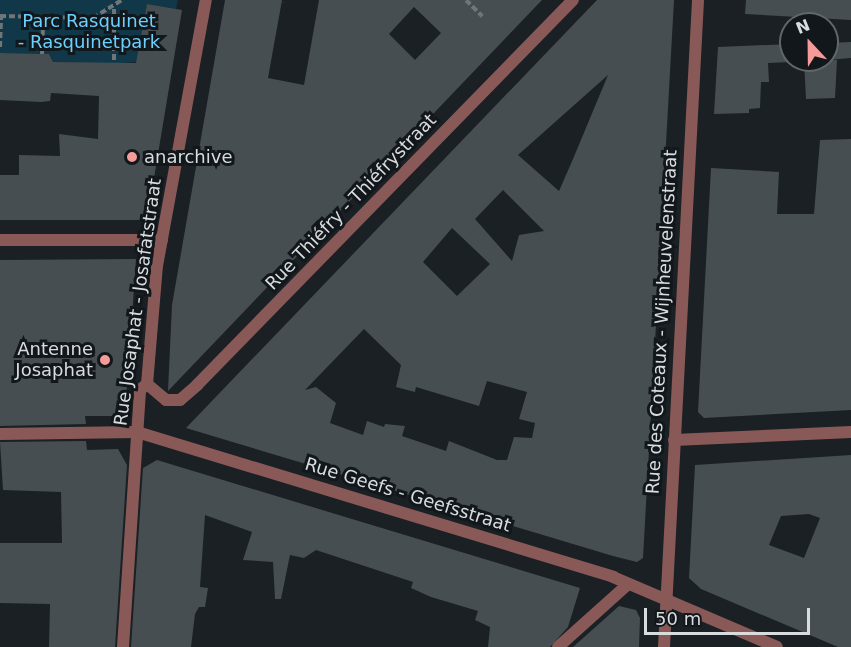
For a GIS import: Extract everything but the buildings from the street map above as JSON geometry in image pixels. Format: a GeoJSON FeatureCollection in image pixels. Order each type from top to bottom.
{"type":"FeatureCollection","features":[{"type":"Feature","properties":{"kind":"street","name":"Rue Josaphat - Josafatstraat"},"geometry":{"type":"LineString","coordinates":[[123,647],[140,390],[147,384],[162,240],[206,0]]}},
{"type":"Feature","properties":{"kind":"street","name":"Rue Thiéfry - Thiéfrystraat"},"geometry":{"type":"LineString","coordinates":[[147,384],[166,400],[180,400],[197,385],[573,0]]}},
{"type":"Feature","properties":{"kind":"street","name":"Rue des Coteaux - Wijnheuvelenstraat"},"geometry":{"type":"LineString","coordinates":[[664,647],[698,0]]}},
{"type":"Feature","properties":{"kind":"street"},"geometry":{"type":"LineString","coordinates":[[0,240],[162,240]]}},
{"type":"Feature","properties":{"kind":"street","name":"Rue Geefs - Geefsstraat"},"geometry":{"type":"LineString","coordinates":[[0,434],[137,432],[627,585],[666,599],[777,647]]}},
{"type":"Feature","properties":{"kind":"street"},"geometry":{"type":"LineString","coordinates":[[674,440],[851,432]]}},
{"type":"Feature","properties":{"kind":"street"},"geometry":{"type":"LineString","coordinates":[[558,647],[627,585]]}},
{"type":"Feature","properties":{"kind":"path"},"geometry":{"type":"LineString","coordinates":[[0,47],[1,16],[93,18],[114,9],[122,0]]}},
{"type":"Feature","properties":{"kind":"path"},"geometry":{"type":"LineString","coordinates":[[466,0],[482,16]]}},
{"type":"Feature","properties":{"kind":"path"},"geometry":{"type":"LineString","coordinates":[[114,9],[114,61]]}},
{"type":"Feature","properties":{"kind":"path"},"geometry":{"type":"LineString","coordinates":[[42,54],[43,17]]}},
{"type":"Feature","properties":{"kind":"path"},"geometry":{"type":"LineString","coordinates":[[115,37],[141,40]]}},
{"type":"Feature","properties":{"kind":"green space","name":"Parc Rasquinet - Rasquinetpark"},"geometry":{"type":"Polygon","coordinates":[[[0,0],[178,0],[176,9],[147,4],[137,62],[104,64],[53,62],[49,54],[0,53],[0,0]]]}},
{"type":"Feature","properties":{"kind":"place","name":"anarchive"},"geometry":{"type":"Point","coordinates":[132,157]}},
{"type":"Feature","properties":{"kind":"place","name":"Antenne Josaphat"},"geometry":{"type":"Point","coordinates":[105,360]}}]}
